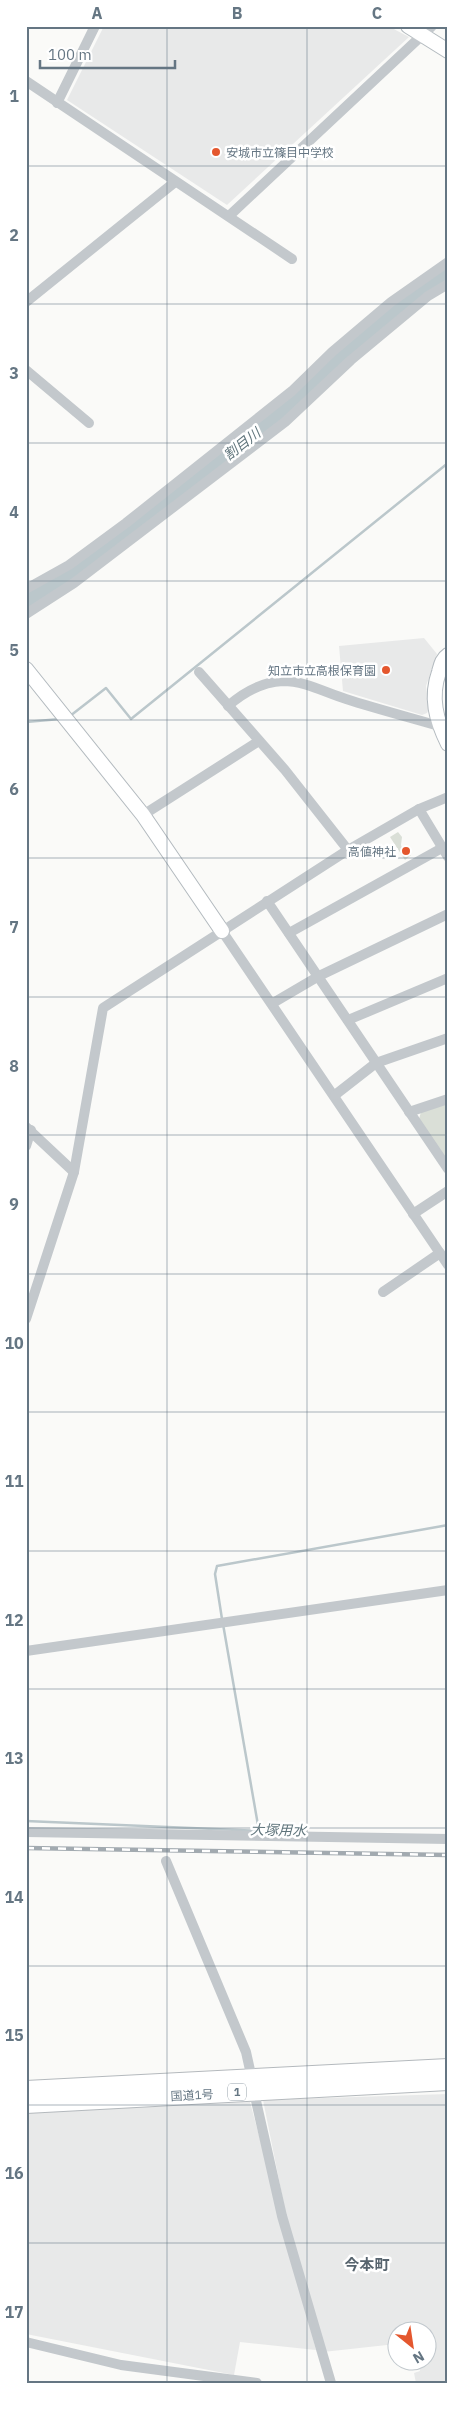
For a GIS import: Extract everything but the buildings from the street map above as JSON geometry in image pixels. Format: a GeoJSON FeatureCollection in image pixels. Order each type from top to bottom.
{"type":"FeatureCollection","features":[{"type":"Feature","properties":{"kind":"highway","name":"国道1号"},"geometry":{"type":"LineString","coordinates":[[26,2104],[448,2068]]}},
{"type":"Feature","properties":{"kind":"highway","name":"国道1号"},"geometry":{"type":"LineString","coordinates":[[26,2090],[448,2080]]}},
{"type":"Feature","properties":{"kind":"street"},"geometry":{"type":"LineString","coordinates":[[57,103],[95,26]]}},
{"type":"Feature","properties":{"kind":"street"},"geometry":{"type":"LineString","coordinates":[[408,26],[428,31],[448,51]]}},
{"type":"Feature","properties":{"kind":"street"},"geometry":{"type":"LineString","coordinates":[[229,216],[428,31]]}},
{"type":"Feature","properties":{"kind":"street"},"geometry":{"type":"LineString","coordinates":[[26,81],[292,259]]}},
{"type":"Feature","properties":{"kind":"street"},"geometry":{"type":"LineString","coordinates":[[26,302],[175,182]]}},
{"type":"Feature","properties":{"kind":"street"},"geometry":{"type":"LineString","coordinates":[[26,590],[69,565],[126,523],[292,391],[332,352],[391,302],[448,262]]}},
{"type":"Feature","properties":{"kind":"street"},"geometry":{"type":"LineString","coordinates":[[26,614],[74,583],[285,422],[351,360],[428,296],[448,284]]}},
{"type":"Feature","properties":{"kind":"street"},"geometry":{"type":"LineString","coordinates":[[26,370],[89,423]]}},
{"type":"Feature","properties":{"kind":"street"},"geometry":{"type":"LineString","coordinates":[[448,655],[443,659],[434,686],[435,708],[439,726],[448,744]]}},
{"type":"Feature","properties":{"kind":"street"},"geometry":{"type":"LineString","coordinates":[[26,669],[143,815],[335,1095],[448,1265]]}},
{"type":"Feature","properties":{"kind":"street"},"geometry":{"type":"LineString","coordinates":[[199,672],[285,770],[348,850]]}},
{"type":"Feature","properties":{"kind":"street"},"geometry":{"type":"LineString","coordinates":[[228,706],[245,692],[271,682],[285,681],[305,684],[345,699],[439,726]]}},
{"type":"Feature","properties":{"kind":"street"},"geometry":{"type":"LineString","coordinates":[[143,815],[259,741]]}},
{"type":"Feature","properties":{"kind":"street"},"geometry":{"type":"LineString","coordinates":[[26,1319],[74,1172],[103,1008],[348,850],[420,809],[448,797]]}},
{"type":"Feature","properties":{"kind":"street"},"geometry":{"type":"LineString","coordinates":[[289,933],[445,852],[420,809]]}},
{"type":"Feature","properties":{"kind":"street"},"geometry":{"type":"LineString","coordinates":[[267,901],[448,1169]]}},
{"type":"Feature","properties":{"kind":"street"},"geometry":{"type":"LineString","coordinates":[[273,1004],[319,976],[448,914]]}},
{"type":"Feature","properties":{"kind":"street"},"geometry":{"type":"LineString","coordinates":[[348,1020],[448,978]]}},
{"type":"Feature","properties":{"kind":"street"},"geometry":{"type":"LineString","coordinates":[[335,1095],[376,1063],[448,1038]]}},
{"type":"Feature","properties":{"kind":"street"},"geometry":{"type":"LineString","coordinates":[[409,1112],[448,1099]]}},
{"type":"Feature","properties":{"kind":"street"},"geometry":{"type":"LineString","coordinates":[[28,1128],[74,1172]]}},
{"type":"Feature","properties":{"kind":"street"},"geometry":{"type":"LineString","coordinates":[[26,1146],[28,1128]]}},
{"type":"Feature","properties":{"kind":"street"},"geometry":{"type":"LineString","coordinates":[[413,1214],[448,1191]]}},
{"type":"Feature","properties":{"kind":"street"},"geometry":{"type":"LineString","coordinates":[[383,1292],[440,1253]]}},
{"type":"Feature","properties":{"kind":"street"},"geometry":{"type":"LineString","coordinates":[[26,1651],[448,1590]]}},
{"type":"Feature","properties":{"kind":"street"},"geometry":{"type":"LineString","coordinates":[[26,1832],[448,1839]]}},
{"type":"Feature","properties":{"kind":"street"},"geometry":{"type":"LineString","coordinates":[[166,1861],[246,2052],[282,2216],[331,2383]]}},
{"type":"Feature","properties":{"kind":"street"},"geometry":{"type":"LineString","coordinates":[[26,2342],[120,2365],[257,2383]]}},
{"type":"Feature","properties":{"kind":"shaded area","name":"安城市立篠目中学校"},"geometry":{"type":"Polygon","coordinates":[[[104,26],[388,26],[409,37],[227,205],[67,100],[104,26]]]}},
{"type":"Feature","properties":{"kind":"shaded area","name":"知立市立高根保育園"},"geometry":{"type":"Polygon","coordinates":[[[424,638],[437,654],[426,686],[429,709],[427,713],[422,715],[343,691],[339,646],[424,638]]]}},
{"type":"Feature","properties":{"kind":"shaded area"},"geometry":{"type":"Polygon","coordinates":[[[398,832],[402,837],[401,845],[404,854],[411,855],[405,860],[390,837],[398,832]]]}},
{"type":"Feature","properties":{"kind":"shaded area"},"geometry":{"type":"Polygon","coordinates":[[[448,1103],[448,1162],[419,1119],[421,1112],[448,1103]]]}},
{"type":"Feature","properties":{"kind":"shaded area"},"geometry":{"type":"Polygon","coordinates":[[[448,2094],[448,2383],[416,2383],[414,2373],[436,2372],[436,2322],[386,2322],[386,2345],[323,2352],[285,2210],[263,2100],[448,2094]]]}},
{"type":"Feature","properties":{"kind":"shaded area"},"geometry":{"type":"Polygon","coordinates":[[[250,2102],[316,2350],[240,2342],[234,2375],[26,2334],[26,2113],[250,2102]]]}},
{"type":"Feature","properties":{"kind":"waterway","name":"割目川"},"geometry":{"type":"LineString","coordinates":[[26,601],[76,572],[268,424],[298,399],[322,373],[425,289],[448,274]]}},
{"type":"Feature","properties":{"kind":"waterway"},"geometry":{"type":"LineString","coordinates":[[70,716],[106,688],[131,719],[448,463]]}},
{"type":"Feature","properties":{"kind":"waterway"},"geometry":{"type":"LineString","coordinates":[[26,722],[60,719]]}},
{"type":"Feature","properties":{"kind":"waterway"},"geometry":{"type":"LineString","coordinates":[[222,1619],[215,1574],[217,1566],[448,1525]]}},
{"type":"Feature","properties":{"kind":"waterway","name":"大塚用水"},"geometry":{"type":"LineString","coordinates":[[26,1821],[259,1831],[223,1624]]}},
{"type":"Feature","properties":{"kind":"railway"},"geometry":{"type":"LineString","coordinates":[[26,1848],[448,1855]]}},
{"type":"Feature","properties":{"kind":"place","name":"安城市立篠目中学校"},"geometry":{"type":"Point","coordinates":[216,152]}},
{"type":"Feature","properties":{"kind":"place","name":"知立市立高根保育園"},"geometry":{"type":"Point","coordinates":[386,670]}},
{"type":"Feature","properties":{"kind":"place","name":"高値神社"},"geometry":{"type":"Point","coordinates":[406,851]}},
{"type":"Feature","properties":{"kind":"district","name":"今本町"},"geometry":{"type":"Point","coordinates":[367,2264]}}]}
